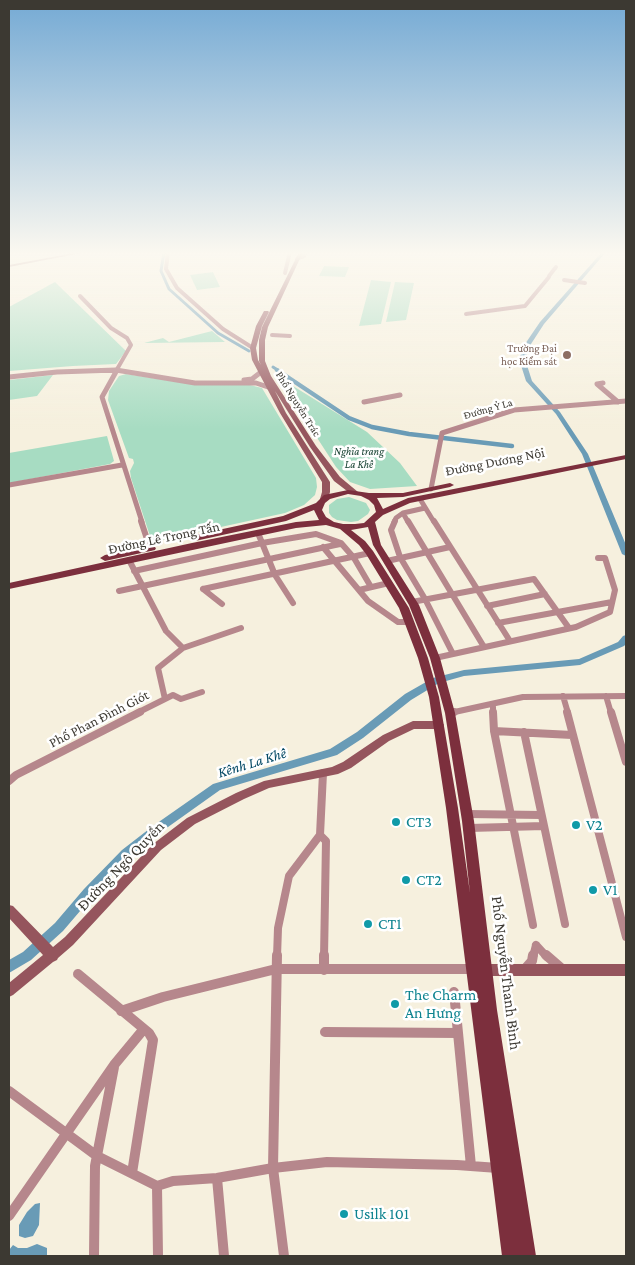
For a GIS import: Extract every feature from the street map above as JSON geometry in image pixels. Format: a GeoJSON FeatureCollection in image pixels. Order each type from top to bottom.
{"type":"FeatureCollection","features":[{"type":"Feature","properties":{"kind":"main road","name":"Phố Nguyễn Trác"},"geometry":{"type":"LineString","coordinates":[[267,311],[258,326],[253,348],[260,372],[268,387],[310,448],[337,479],[354,492]]}},
{"type":"Feature","properties":{"kind":"main road","name":"Phố Nguyễn Trác"},"geometry":{"type":"LineString","coordinates":[[271,311],[262,340],[262,361],[268,376],[310,448],[326,482],[326,492],[321,502]]}},
{"type":"Feature","properties":{"kind":"main road","name":"Đường Dương Nội"},"geometry":{"type":"LineString","coordinates":[[380,513],[398,504],[469,485],[602,458],[626,450]]}},
{"type":"Feature","properties":{"kind":"main road","name":"Đường Dương Nội"},"geometry":{"type":"LineString","coordinates":[[602,458],[626,457]]}},
{"type":"Feature","properties":{"kind":"main road","name":"Đường Dương Nội"},"geometry":{"type":"LineString","coordinates":[[368,496],[403,495],[431,489],[469,485]]}},
{"type":"Feature","properties":{"kind":"main road"},"geometry":{"type":"LineString","coordinates":[[354,492],[368,496],[378,505],[380,513],[371,522],[361,526],[343,527],[327,522],[319,514],[321,502],[337,493],[354,492]]}},
{"type":"Feature","properties":{"kind":"main road","name":"Đường Lê Trọng Tấn"},"geometry":{"type":"LineString","coordinates":[[9,580],[286,518],[321,502]]}},
{"type":"Feature","properties":{"kind":"main road","name":"Đường Lê Trọng Tấn"},"geometry":{"type":"LineString","coordinates":[[9,586],[258,533],[327,522]]}},
{"type":"Feature","properties":{"kind":"main road"},"geometry":{"type":"LineString","coordinates":[[371,522],[374,539],[412,602],[435,658],[439,696]]}},
{"type":"Feature","properties":{"kind":"main road"},"geometry":{"type":"LineString","coordinates":[[343,527],[362,542],[404,608],[424,663],[439,696]]}},
{"type":"Feature","properties":{"kind":"main road","name":"Phố Nguyễn Thanh Bình"},"geometry":{"type":"LineString","coordinates":[[439,696],[450,713],[468,821],[479,969],[498,1168],[511,1256]]}},
{"type":"Feature","properties":{"kind":"main road","name":"Phố Nguyễn Thanh Bình"},"geometry":{"type":"LineString","coordinates":[[439,696],[440,724],[479,969],[492,1019],[527,1256]]}},
{"type":"Feature","properties":{"kind":"main road","name":"Đường Ngô Quyền"},"geometry":{"type":"LineString","coordinates":[[9,991],[50,953],[86,925],[157,847],[180,828],[240,796],[268,784],[323,773],[347,765],[401,730],[413,726],[440,724]]}},
{"type":"Feature","properties":{"kind":"main road"},"geometry":{"type":"LineString","coordinates":[[9,910],[50,953]]}},
{"type":"Feature","properties":{"kind":"main road"},"geometry":{"type":"LineString","coordinates":[[479,969],[626,970]]}},
{"type":"Feature","properties":{"kind":"street"},"geometry":{"type":"LineString","coordinates":[[94,311],[110,328],[129,341],[130,350],[117,368],[102,397],[122,465],[150,548]]}},
{"type":"Feature","properties":{"kind":"street"},"geometry":{"type":"LineString","coordinates":[[203,311],[224,329],[253,348]]}},
{"type":"Feature","properties":{"kind":"street"},"geometry":{"type":"LineString","coordinates":[[466,314],[488,311]]}},
{"type":"Feature","properties":{"kind":"street"},"geometry":{"type":"LineString","coordinates":[[272,335],[290,336]]}},
{"type":"Feature","properties":{"kind":"street"},"geometry":{"type":"LineString","coordinates":[[117,368],[196,384],[256,383],[268,387]]}},
{"type":"Feature","properties":{"kind":"street"},"geometry":{"type":"LineString","coordinates":[[9,375],[117,368],[212,382],[252,379],[260,372]]}},
{"type":"Feature","properties":{"kind":"street"},"geometry":{"type":"LineString","coordinates":[[603,383],[597,384],[618,402]]}},
{"type":"Feature","properties":{"kind":"street"},"geometry":{"type":"LineString","coordinates":[[364,402],[400,395]]}},
{"type":"Feature","properties":{"kind":"street","name":"Đường Ỷ La"},"geometry":{"type":"LineString","coordinates":[[431,489],[441,435],[506,412],[626,401]]}},
{"type":"Feature","properties":{"kind":"street"},"geometry":{"type":"LineString","coordinates":[[9,485],[122,465]]}},
{"type":"Feature","properties":{"kind":"street"},"geometry":{"type":"LineString","coordinates":[[420,499],[510,641]]}},
{"type":"Feature","properties":{"kind":"street"},"geometry":{"type":"LineString","coordinates":[[426,508],[403,513],[392,524],[391,530],[400,557],[425,599],[452,654]]}},
{"type":"Feature","properties":{"kind":"street"},"geometry":{"type":"LineString","coordinates":[[403,513],[484,647]]}},
{"type":"Feature","properties":{"kind":"street"},"geometry":{"type":"LineString","coordinates":[[258,533],[275,575],[293,603]]}},
{"type":"Feature","properties":{"kind":"street"},"geometry":{"type":"LineString","coordinates":[[134,571],[262,543],[316,534],[341,544],[354,558],[371,587]]}},
{"type":"Feature","properties":{"kind":"street"},"geometry":{"type":"LineString","coordinates":[[119,591],[267,558],[341,544]]}},
{"type":"Feature","properties":{"kind":"street"},"geometry":{"type":"LineString","coordinates":[[323,547],[368,601],[398,622],[409,622]]}},
{"type":"Feature","properties":{"kind":"street"},"geometry":{"type":"LineString","coordinates":[[387,561],[450,547]]}},
{"type":"Feature","properties":{"kind":"street"},"geometry":{"type":"LineString","coordinates":[[222,604],[203,589],[354,558],[370,553]]}},
{"type":"Feature","properties":{"kind":"street"},"geometry":{"type":"LineString","coordinates":[[435,658],[576,627],[610,612],[615,590],[605,558],[598,558]]}},
{"type":"Feature","properties":{"kind":"street"},"geometry":{"type":"LineString","coordinates":[[129,560],[166,631],[183,648]]}},
{"type":"Feature","properties":{"kind":"street"},"geometry":{"type":"LineString","coordinates":[[412,602],[534,579],[569,628]]}},
{"type":"Feature","properties":{"kind":"street"},"geometry":{"type":"LineString","coordinates":[[358,590],[389,583]]}},
{"type":"Feature","properties":{"kind":"street"},"geometry":{"type":"LineString","coordinates":[[488,606],[545,594]]}},
{"type":"Feature","properties":{"kind":"street"},"geometry":{"type":"LineString","coordinates":[[498,624],[612,602]]}},
{"type":"Feature","properties":{"kind":"street"},"geometry":{"type":"LineString","coordinates":[[165,699],[158,668],[183,648],[241,628]]}},
{"type":"Feature","properties":{"kind":"street","name":"Phố Phan Đình Giót"},"geometry":{"type":"LineString","coordinates":[[9,781],[16,775],[165,699],[172,696],[182,699],[202,692]]}},
{"type":"Feature","properties":{"kind":"street"},"geometry":{"type":"LineString","coordinates":[[563,696],[626,937]]}},
{"type":"Feature","properties":{"kind":"street"},"geometry":{"type":"LineString","coordinates":[[606,696],[626,762]]}},
{"type":"Feature","properties":{"kind":"street"},"geometry":{"type":"LineString","coordinates":[[450,713],[523,697],[626,696]]}},
{"type":"Feature","properties":{"kind":"street"},"geometry":{"type":"LineString","coordinates":[[493,704],[494,732],[533,925]]}},
{"type":"Feature","properties":{"kind":"street"},"geometry":{"type":"LineString","coordinates":[[494,732],[572,735]]}},
{"type":"Feature","properties":{"kind":"street"},"geometry":{"type":"LineString","coordinates":[[524,732],[565,924]]}},
{"type":"Feature","properties":{"kind":"street"},"geometry":{"type":"LineString","coordinates":[[284,1256],[273,1168],[276,969],[280,918],[288,880],[294,867],[320,835],[323,773]]}},
{"type":"Feature","properties":{"kind":"street"},"geometry":{"type":"LineString","coordinates":[[468,821],[512,815],[542,815]]}},
{"type":"Feature","properties":{"kind":"street"},"geometry":{"type":"LineString","coordinates":[[468,821],[514,826],[544,826]]}},
{"type":"Feature","properties":{"kind":"street"},"geometry":{"type":"LineString","coordinates":[[320,835],[326,840],[324,970]]}},
{"type":"Feature","properties":{"kind":"street"},"geometry":{"type":"LineString","coordinates":[[524,970],[532,961],[536,945],[554,964],[564,970]]}},
{"type":"Feature","properties":{"kind":"street"},"geometry":{"type":"LineString","coordinates":[[121,1011],[163,997],[276,969],[479,969]]}},
{"type":"Feature","properties":{"kind":"street"},"geometry":{"type":"LineString","coordinates":[[78,974],[149,1034],[153,1040],[132,1174]]}},
{"type":"Feature","properties":{"kind":"street"},"geometry":{"type":"LineString","coordinates":[[454,992],[471,1166]]}},
{"type":"Feature","properties":{"kind":"street"},"geometry":{"type":"LineString","coordinates":[[9,1216],[66,1131],[114,1065],[143,1030]]}},
{"type":"Feature","properties":{"kind":"street"},"geometry":{"type":"LineString","coordinates":[[325,1032],[458,1032]]}},
{"type":"Feature","properties":{"kind":"street"},"geometry":{"type":"LineString","coordinates":[[94,1256],[95,1166],[114,1065]]}},
{"type":"Feature","properties":{"kind":"street"},"geometry":{"type":"LineString","coordinates":[[9,1091],[66,1131],[97,1156],[157,1186],[173,1181],[217,1178],[273,1168],[327,1162],[498,1168]]}},
{"type":"Feature","properties":{"kind":"street"},"geometry":{"type":"LineString","coordinates":[[217,1178],[224,1256]]}},
{"type":"Feature","properties":{"kind":"street"},"geometry":{"type":"LineString","coordinates":[[157,1186],[158,1256]]}},
{"type":"Feature","properties":{"kind":"green space"},"geometry":{"type":"Polygon","coordinates":[[[9,311],[85,311],[126,351],[116,364],[9,371],[9,311]]]}},
{"type":"Feature","properties":{"kind":"green space"},"geometry":{"type":"Polygon","coordinates":[[[363,311],[384,311],[381,324],[359,326],[363,311]]]}},
{"type":"Feature","properties":{"kind":"green space"},"geometry":{"type":"Polygon","coordinates":[[[388,311],[408,311],[406,320],[386,322],[388,311]]]}},
{"type":"Feature","properties":{"kind":"green space"},"geometry":{"type":"Polygon","coordinates":[[[212,331],[225,342],[144,343],[163,338],[169,342],[212,331]]]}},
{"type":"Feature","properties":{"kind":"green space"},"geometry":{"type":"Polygon","coordinates":[[[126,374],[197,385],[250,385],[262,388],[316,478],[317,487],[315,495],[304,505],[285,513],[152,542],[131,478],[130,471],[134,463],[133,459],[129,458],[108,400],[109,391],[119,376],[126,374]]]}},
{"type":"Feature","properties":{"kind":"green space"},"geometry":{"type":"Polygon","coordinates":[[[53,375],[37,396],[9,400],[9,380],[53,375]]]}},
{"type":"Feature","properties":{"kind":"green space","name":"Nghĩa trang La Khê"},"geometry":{"type":"Polygon","coordinates":[[[277,376],[367,432],[400,463],[417,486],[370,489],[350,482],[336,467],[277,376]]]}},
{"type":"Feature","properties":{"kind":"green space"},"geometry":{"type":"Polygon","coordinates":[[[107,436],[114,461],[110,464],[9,483],[9,453],[107,436]]]}},
{"type":"Feature","properties":{"kind":"green space"},"geometry":{"type":"Polygon","coordinates":[[[349,497],[366,503],[370,510],[368,514],[358,521],[351,522],[337,520],[332,517],[329,513],[329,505],[337,499],[349,497]]]}},
{"type":"Feature","properties":{"kind":"water"},"geometry":{"type":"Polygon","coordinates":[[[40,1203],[39,1225],[33,1236],[25,1238],[19,1236],[19,1225],[27,1212],[35,1204],[40,1203]]]}},
{"type":"Feature","properties":{"kind":"water"},"geometry":{"type":"Polygon","coordinates":[[[37,1244],[47,1248],[47,1256],[9,1256],[9,1250],[13,1245],[18,1248],[27,1248],[37,1244]]]}},
{"type":"Feature","properties":{"kind":"waterway"},"geometry":{"type":"LineString","coordinates":[[194,311],[218,333],[249,351]]}},
{"type":"Feature","properties":{"kind":"waterway"},"geometry":{"type":"LineString","coordinates":[[552,311],[528,344],[522,359],[529,381],[558,413],[585,454],[626,554]]}},
{"type":"Feature","properties":{"kind":"waterway"},"geometry":{"type":"LineString","coordinates":[[273,367],[279,371]]}},
{"type":"Feature","properties":{"kind":"waterway"},"geometry":{"type":"LineString","coordinates":[[277,370],[349,418],[372,427],[409,434],[512,446]]}},
{"type":"Feature","properties":{"kind":"waterway","name":"Kênh La Khê"},"geometry":{"type":"LineString","coordinates":[[9,967],[27,956],[59,927],[126,853],[217,787],[333,752],[360,735],[408,697],[436,680],[464,673],[580,662],[621,644],[626,638]]}},
{"type":"Feature","properties":{"kind":"place","name":"Trường Đại học Kiểm sát"},"geometry":{"type":"Point","coordinates":[567,355]}},
{"type":"Feature","properties":{"kind":"place","name":"CT3"},"geometry":{"type":"Point","coordinates":[396,822]}},
{"type":"Feature","properties":{"kind":"place","name":"V2"},"geometry":{"type":"Point","coordinates":[576,825]}},
{"type":"Feature","properties":{"kind":"place","name":"CT2"},"geometry":{"type":"Point","coordinates":[406,880]}},
{"type":"Feature","properties":{"kind":"place","name":"V1"},"geometry":{"type":"Point","coordinates":[593,890]}},
{"type":"Feature","properties":{"kind":"place","name":"CT1"},"geometry":{"type":"Point","coordinates":[368,924]}},
{"type":"Feature","properties":{"kind":"place","name":"The Charm An Hưng"},"geometry":{"type":"Point","coordinates":[395,1004]}},
{"type":"Feature","properties":{"kind":"place","name":"Usilk 101"},"geometry":{"type":"Point","coordinates":[344,1214]}}]}
